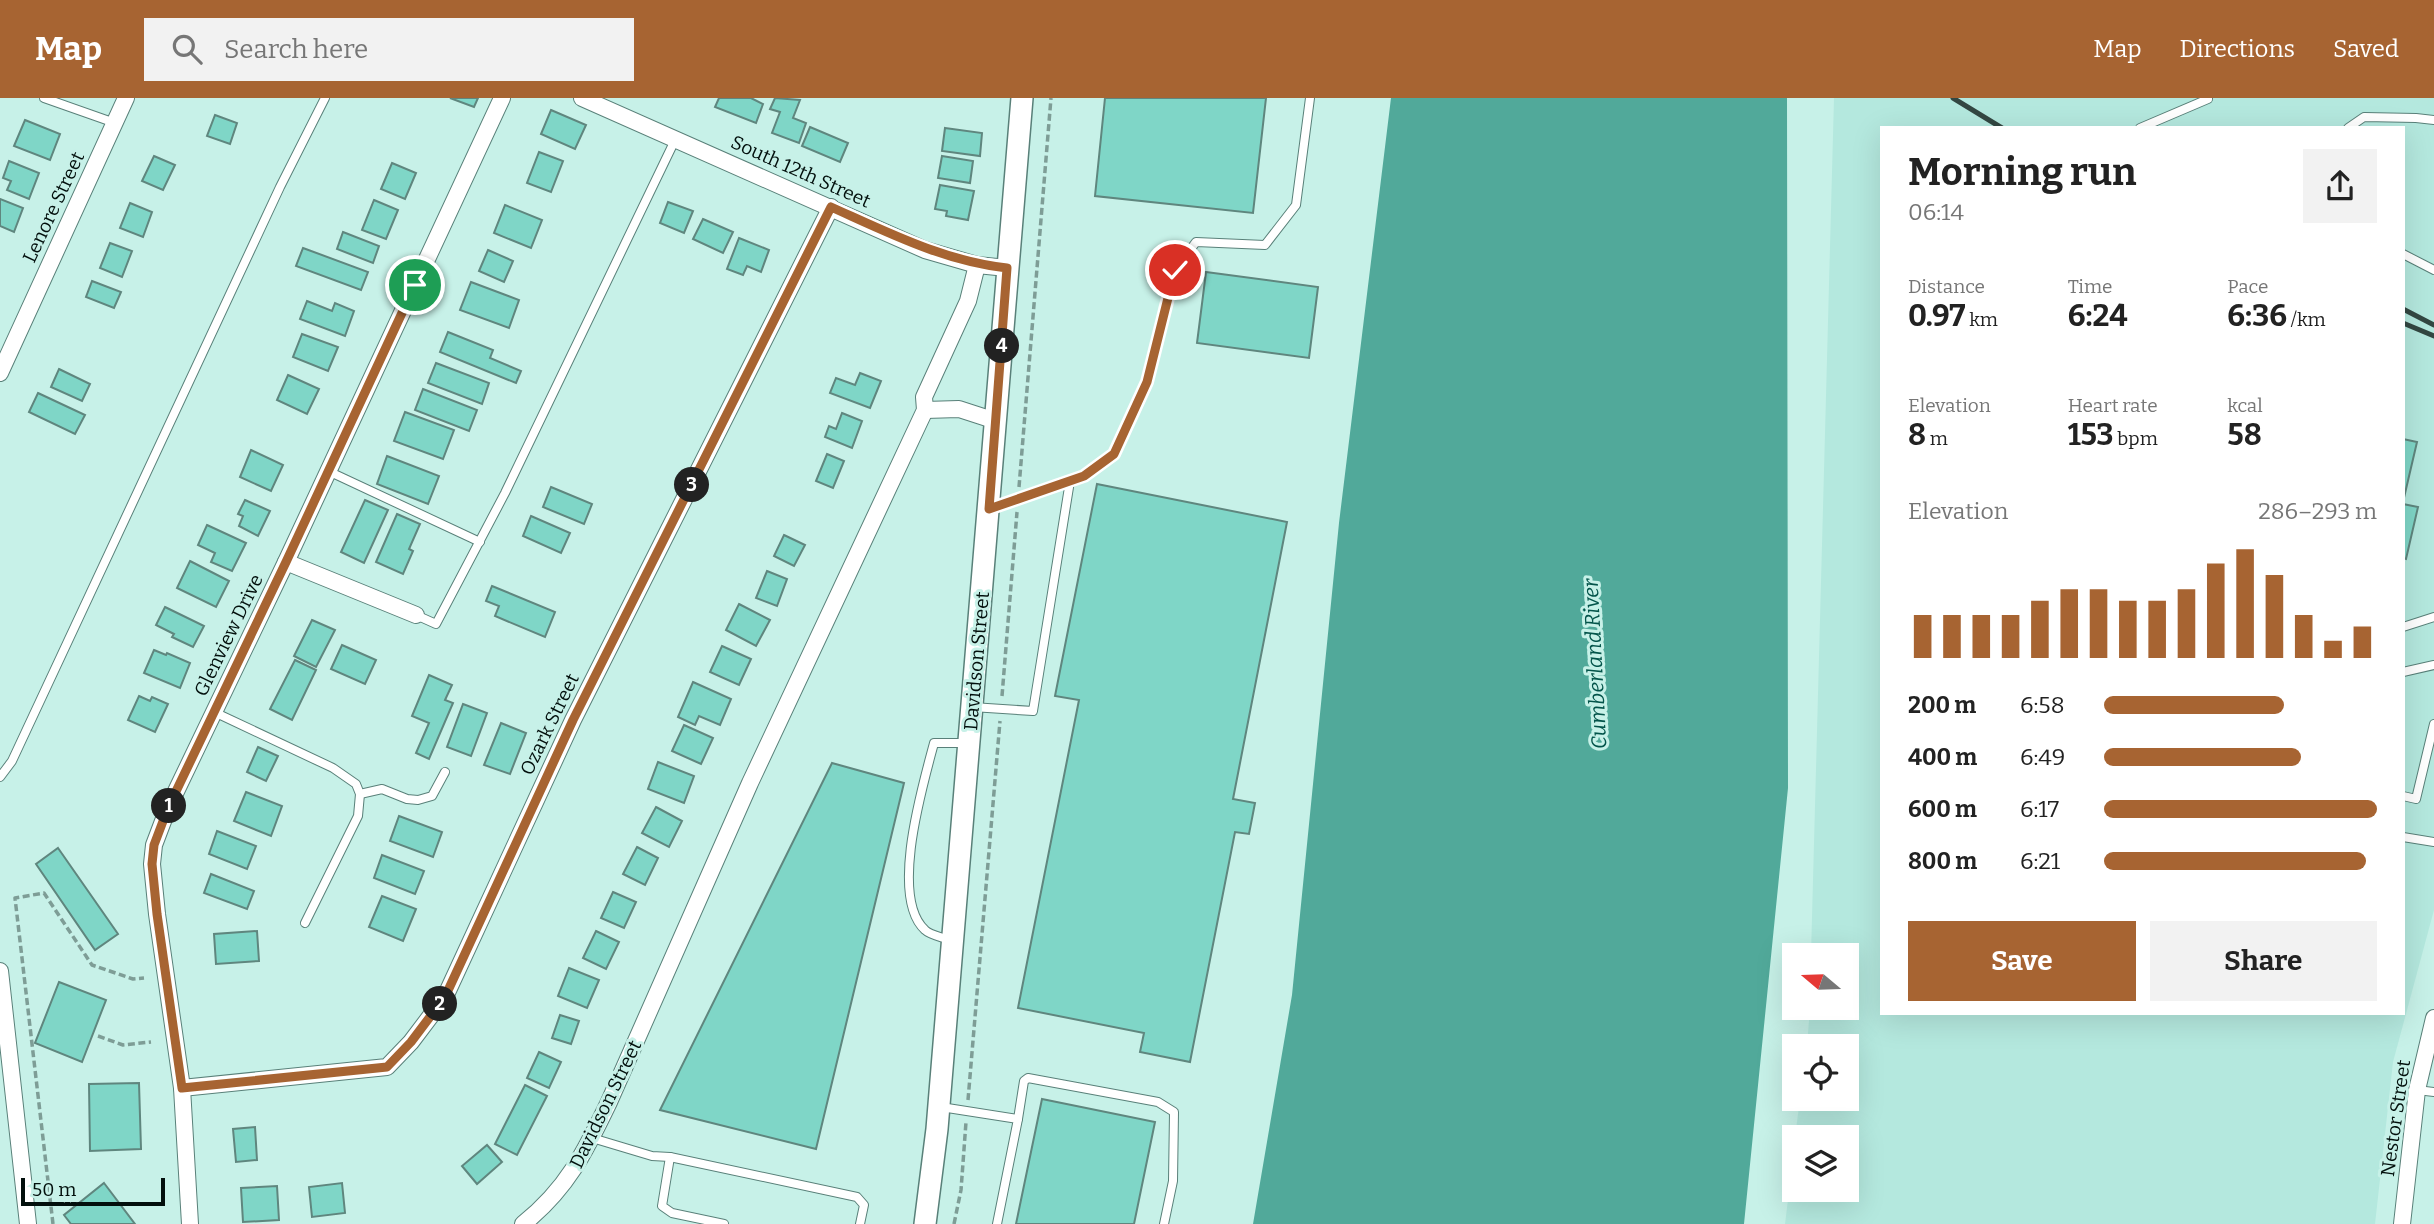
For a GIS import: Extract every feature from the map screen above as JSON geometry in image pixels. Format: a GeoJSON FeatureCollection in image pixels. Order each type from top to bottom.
{"type":"FeatureCollection","features":[{"type":"Feature","properties":{"kind":"street","name":"Lenore Street"},"geometry":{"type":"LineString","coordinates":[[1,368],[126,98]]}},
{"type":"Feature","properties":{"kind":"street","name":"Glenview Drive"},"geometry":{"type":"LineString","coordinates":[[190,1224],[182,1088],[157,914],[152,864],[154,845],[160,826],[502,98]]}},
{"type":"Feature","properties":{"kind":"street","name":"South 12th Street"},"geometry":{"type":"LineString","coordinates":[[582,98],[925,250],[977,265],[1007,268]]}},
{"type":"Feature","properties":{"kind":"street","name":"Davidson Street"},"geometry":{"type":"LineString","coordinates":[[925,1224],[939,1107],[1022,98]]}},
{"type":"Feature","properties":{"kind":"street","name":"Ozark Street"},"geometry":{"type":"LineString","coordinates":[[182,1088],[387,1067],[411,1042],[445,997],[573,720],[831,207]]}},
{"type":"Feature","properties":{"kind":"street","name":"Davidson Street"},"geometry":{"type":"LineString","coordinates":[[523,1224],[559,1192],[592,1138],[750,783],[925,410],[924,397],[968,301],[977,265]]}},
{"type":"Feature","properties":{"kind":"street"},"geometry":{"type":"LineString","coordinates":[[925,410],[960,409],[996,421]]}},
{"type":"Feature","properties":{"kind":"street"},"geometry":{"type":"LineString","coordinates":[[286,562],[416,615]]}},
{"type":"Feature","properties":{"kind":"street"},"geometry":{"type":"LineString","coordinates":[[0,971],[28,1224]]}},
{"type":"Feature","properties":{"kind":"street","name":"Nestor Street"},"geometry":{"type":"LineString","coordinates":[[2402,1224],[2417,1090],[2434,1018]]}},
{"type":"Feature","properties":{"kind":"lane"},"geometry":{"type":"LineString","coordinates":[[44,98],[115,123]]}},
{"type":"Feature","properties":{"kind":"lane"},"geometry":{"type":"LineString","coordinates":[[0,777],[12,761],[280,187],[325,98]]}},
{"type":"Feature","properties":{"kind":"lane"},"geometry":{"type":"LineString","coordinates":[[989,509],[1084,476],[1114,454],[1147,382],[1175,270],[1196,242],[1265,244],[1296,205],[1310,98]]}},
{"type":"Feature","properties":{"kind":"lane"},"geometry":{"type":"LineString","coordinates":[[2198,98],[2210,99]]}},
{"type":"Feature","properties":{"kind":"lane"},"geometry":{"type":"LineString","coordinates":[[2145,126],[2210,99]]}},
{"type":"Feature","properties":{"kind":"lane"},"geometry":{"type":"LineString","coordinates":[[2351,126],[2364,117],[2434,120]]}},
{"type":"Feature","properties":{"kind":"lane"},"geometry":{"type":"LineString","coordinates":[[416,615],[436,624],[480,542],[676,138]]}},
{"type":"Feature","properties":{"kind":"lane"},"geometry":{"type":"LineString","coordinates":[[2405,255],[2434,270]]}},
{"type":"Feature","properties":{"kind":"lane"},"geometry":{"type":"LineString","coordinates":[[328,471],[480,542]]}},
{"type":"Feature","properties":{"kind":"lane"},"geometry":{"type":"LineString","coordinates":[[972,707],[1033,712],[1070,481]]}},
{"type":"Feature","properties":{"kind":"lane"},"geometry":{"type":"LineString","coordinates":[[2405,626],[2434,617]]}},
{"type":"Feature","properties":{"kind":"lane"},"geometry":{"type":"LineString","coordinates":[[2405,672],[2434,665]]}},
{"type":"Feature","properties":{"kind":"lane"},"geometry":{"type":"LineString","coordinates":[[214,712],[332,768],[356,784],[360,794],[358,816],[305,923]]}},
{"type":"Feature","properties":{"kind":"lane"},"geometry":{"type":"LineString","coordinates":[[2405,796],[2416,799],[2434,724]]}},
{"type":"Feature","properties":{"kind":"lane"},"geometry":{"type":"LineString","coordinates":[[952,942],[925,930],[911,910],[909,856],[934,743],[969,744]]}},
{"type":"Feature","properties":{"kind":"lane"},"geometry":{"type":"LineString","coordinates":[[360,794],[382,789],[418,800],[432,796],[445,772]]}},
{"type":"Feature","properties":{"kind":"lane"},"geometry":{"type":"LineString","coordinates":[[2405,837],[2434,842]]}},
{"type":"Feature","properties":{"kind":"lane"},"geometry":{"type":"LineString","coordinates":[[997,1224],[1024,1082],[1028,1078],[1158,1102],[1174,1112],[1173,1181],[1164,1224]]}},
{"type":"Feature","properties":{"kind":"lane"},"geometry":{"type":"LineString","coordinates":[[2417,1090],[2434,1092]]}},
{"type":"Feature","properties":{"kind":"lane"},"geometry":{"type":"LineString","coordinates":[[939,1107],[1018,1119]]}},
{"type":"Feature","properties":{"kind":"lane"},"geometry":{"type":"LineString","coordinates":[[592,1138],[652,1156],[670,1157],[857,1197],[864,1205],[860,1224]]}},
{"type":"Feature","properties":{"kind":"lane"},"geometry":{"type":"LineString","coordinates":[[670,1157],[662,1206],[672,1213],[724,1224]]}},
{"type":"Feature","properties":{"kind":"path"},"geometry":{"type":"LineString","coordinates":[[954,1224],[961,1190],[1051,98]]}},
{"type":"Feature","properties":{"kind":"path"},"geometry":{"type":"LineString","coordinates":[[53,1224],[15,898],[44,893],[92,965],[133,979],[144,978]]}},
{"type":"Feature","properties":{"kind":"path"},"geometry":{"type":"LineString","coordinates":[[98,1036],[123,1045],[151,1042]]}},
{"type":"Feature","properties":{"kind":"shaded area"},"geometry":{"type":"Polygon","coordinates":[[[1834,98],[2434,98],[2434,910],[2393,1062],[2375,1224],[1785,1224],[1788,1202],[1859,1202],[1859,1125],[1797,1125],[1798,1111],[1859,1111],[1859,1034],[1808,1034],[1809,1020],[1859,1020],[1859,943],[1811,943],[1834,98]]]}},
{"type":"Feature","properties":{"kind":"water","name":"Cumberland River"},"geometry":{"type":"Polygon","coordinates":[[[1391,98],[1787,98],[1788,788],[1744,1224],[1253,1224],[1292,995],[1339,523],[1391,98]]]}},
{"type":"Feature","properties":{"kind":"building"},"geometry":{"type":"Polygon","coordinates":[[[450,98],[478,98],[474,107],[450,98]]]}},
{"type":"Feature","properties":{"kind":"building"},"geometry":{"type":"Polygon","coordinates":[[[719,98],[751,98],[763,104],[756,123],[715,107],[719,98]]]}},
{"type":"Feature","properties":{"kind":"building"},"geometry":{"type":"Polygon","coordinates":[[[775,98],[800,100],[793,118],[806,123],[799,143],[772,133],[780,112],[770,109],[775,98]]]}},
{"type":"Feature","properties":{"kind":"building"},"geometry":{"type":"Polygon","coordinates":[[[1105,98],[1266,98],[1253,213],[1095,196],[1105,98]]]}},
{"type":"Feature","properties":{"kind":"building"},"geometry":{"type":"Polygon","coordinates":[[[551,110],[586,125],[575,149],[541,134],[551,110]]]}},
{"type":"Feature","properties":{"kind":"building"},"geometry":{"type":"Polygon","coordinates":[[[215,115],[237,123],[230,144],[207,136],[215,115]]]}},
{"type":"Feature","properties":{"kind":"building"},"geometry":{"type":"Polygon","coordinates":[[[25,120],[60,134],[50,160],[14,146],[25,120]]]}},
{"type":"Feature","properties":{"kind":"building"},"geometry":{"type":"Polygon","coordinates":[[[810,127],[848,143],[840,162],[802,146],[810,127]]]}},
{"type":"Feature","properties":{"kind":"building"},"geometry":{"type":"Polygon","coordinates":[[[945,128],[982,133],[980,156],[942,151],[945,128]]]}},
{"type":"Feature","properties":{"kind":"building"},"geometry":{"type":"Polygon","coordinates":[[[539,152],[563,161],[551,192],[527,183],[539,152]]]}},
{"type":"Feature","properties":{"kind":"building"},"geometry":{"type":"Polygon","coordinates":[[[154,156],[175,165],[163,190],[142,181],[154,156]]]}},
{"type":"Feature","properties":{"kind":"building"},"geometry":{"type":"Polygon","coordinates":[[[942,156],[973,161],[970,183],[938,178],[942,156]]]}},
{"type":"Feature","properties":{"kind":"building"},"geometry":{"type":"Polygon","coordinates":[[[9,161],[39,173],[29,199],[7,190],[11,181],[3,178],[9,161]]]}},
{"type":"Feature","properties":{"kind":"building"},"geometry":{"type":"Polygon","coordinates":[[[392,163],[416,173],[405,199],[381,189],[392,163]]]}},
{"type":"Feature","properties":{"kind":"building"},"geometry":{"type":"Polygon","coordinates":[[[940,185],[974,191],[968,220],[946,216],[947,211],[935,209],[940,185]]]}},
{"type":"Feature","properties":{"kind":"building"},"geometry":{"type":"Polygon","coordinates":[[[0,199],[23,208],[14,232],[0,226],[0,199]]]}},
{"type":"Feature","properties":{"kind":"building"},"geometry":{"type":"Polygon","coordinates":[[[374,200],[398,210],[386,239],[362,230],[374,200]]]}},
{"type":"Feature","properties":{"kind":"building"},"geometry":{"type":"Polygon","coordinates":[[[668,202],[693,211],[684,233],[660,223],[668,202]]]}},
{"type":"Feature","properties":{"kind":"building"},"geometry":{"type":"Polygon","coordinates":[[[130,203],[152,212],[143,237],[120,228],[130,203]]]}},
{"type":"Feature","properties":{"kind":"building"},"geometry":{"type":"Polygon","coordinates":[[[505,205],[542,220],[531,248],[494,233],[505,205]]]}},
{"type":"Feature","properties":{"kind":"building"},"geometry":{"type":"Polygon","coordinates":[[[703,219],[733,232],[723,253],[693,239],[703,219]]]}},
{"type":"Feature","properties":{"kind":"building"},"geometry":{"type":"Polygon","coordinates":[[[343,232],[379,246],[373,263],[337,249],[343,232]]]}},
{"type":"Feature","properties":{"kind":"building"},"geometry":{"type":"Polygon","coordinates":[[[739,238],[769,250],[761,272],[747,266],[743,275],[727,269],[739,238]]]}},
{"type":"Feature","properties":{"kind":"building"},"geometry":{"type":"Polygon","coordinates":[[[110,243],[132,251],[122,277],[100,268],[110,243]]]}},
{"type":"Feature","properties":{"kind":"building"},"geometry":{"type":"Polygon","coordinates":[[[303,248],[368,272],[361,290],[296,266],[303,248]]]}},
{"type":"Feature","properties":{"kind":"building"},"geometry":{"type":"Polygon","coordinates":[[[488,250],[513,261],[504,282],[479,271],[488,250]]]}},
{"type":"Feature","properties":{"kind":"building"},"geometry":{"type":"Polygon","coordinates":[[[1206,272],[1318,287],[1309,358],[1197,343],[1206,272]]]}},
{"type":"Feature","properties":{"kind":"building"},"geometry":{"type":"Polygon","coordinates":[[[92,281],[121,292],[114,308],[86,297],[92,281]]]}},
{"type":"Feature","properties":{"kind":"building"},"geometry":{"type":"Polygon","coordinates":[[[471,282],[519,300],[509,328],[460,310],[471,282]]]}},
{"type":"Feature","properties":{"kind":"building"},"geometry":{"type":"Polygon","coordinates":[[[307,301],[332,311],[335,303],[354,311],[345,336],[300,319],[307,301]]]}},
{"type":"Feature","properties":{"kind":"building"},"geometry":{"type":"Polygon","coordinates":[[[448,332],[493,350],[490,358],[521,371],[516,383],[440,352],[448,332]]]}},
{"type":"Feature","properties":{"kind":"building"},"geometry":{"type":"Polygon","coordinates":[[[302,334],[338,347],[328,371],[293,357],[302,334]]]}},
{"type":"Feature","properties":{"kind":"building"},"geometry":{"type":"Polygon","coordinates":[[[436,363],[489,383],[482,404],[428,383],[436,363]]]}},
{"type":"Feature","properties":{"kind":"building"},"geometry":{"type":"Polygon","coordinates":[[[59,369],[90,384],[82,401],[51,387],[59,369]]]}},
{"type":"Feature","properties":{"kind":"building"},"geometry":{"type":"Polygon","coordinates":[[[860,373],[881,381],[870,408],[830,393],[836,378],[855,385],[860,373]]]}},
{"type":"Feature","properties":{"kind":"building"},"geometry":{"type":"Polygon","coordinates":[[[288,375],[319,389],[307,414],[277,400],[288,375]]]}},
{"type":"Feature","properties":{"kind":"building"},"geometry":{"type":"Polygon","coordinates":[[[423,389],[477,410],[469,431],[415,410],[423,389]]]}},
{"type":"Feature","properties":{"kind":"building"},"geometry":{"type":"Polygon","coordinates":[[[38,393],[85,415],[75,434],[29,412],[38,393]]]}},
{"type":"Feature","properties":{"kind":"building"},"geometry":{"type":"Polygon","coordinates":[[[405,412],[454,430],[443,459],[394,441],[405,412]]]}},
{"type":"Feature","properties":{"kind":"building"},"geometry":{"type":"Polygon","coordinates":[[[842,413],[862,421],[852,448],[825,437],[829,426],[836,429],[842,413]]]}},
{"type":"Feature","properties":{"kind":"building"},"geometry":{"type":"Polygon","coordinates":[[[2405,439],[2417,442],[2405,493],[2405,439]]]}},
{"type":"Feature","properties":{"kind":"building"},"geometry":{"type":"Polygon","coordinates":[[[251,450],[283,465],[271,491],[240,477],[251,450]]]}},
{"type":"Feature","properties":{"kind":"building"},"geometry":{"type":"Polygon","coordinates":[[[827,454],[844,461],[833,488],[816,481],[827,454]]]}},
{"type":"Feature","properties":{"kind":"building"},"geometry":{"type":"Polygon","coordinates":[[[387,456],[439,476],[428,504],[377,484],[387,456]]]}},
{"type":"Feature","properties":{"kind":"building"},"geometry":{"type":"Polygon","coordinates":[[[1097,484],[1287,522],[1233,799],[1255,803],[1249,834],[1235,832],[1190,1062],[1140,1052],[1144,1033],[1018,1008],[1079,700],[1055,696],[1097,484]]]}},
{"type":"Feature","properties":{"kind":"building"},"geometry":{"type":"Polygon","coordinates":[[[551,487],[592,504],[584,524],[543,507],[551,487]]]}},
{"type":"Feature","properties":{"kind":"building"},"geometry":{"type":"Polygon","coordinates":[[[245,500],[270,511],[258,536],[239,526],[243,516],[238,514],[245,500]]]}},
{"type":"Feature","properties":{"kind":"building"},"geometry":{"type":"Polygon","coordinates":[[[365,500],[388,510],[364,563],[341,552],[365,500]]]}},
{"type":"Feature","properties":{"kind":"building"},"geometry":{"type":"Polygon","coordinates":[[[2405,504],[2418,507],[2405,559],[2405,504]]]}},
{"type":"Feature","properties":{"kind":"building"},"geometry":{"type":"Polygon","coordinates":[[[397,514],[420,524],[409,549],[413,551],[403,574],[376,562],[397,514]]]}},
{"type":"Feature","properties":{"kind":"building"},"geometry":{"type":"Polygon","coordinates":[[[531,516],[570,533],[561,553],[523,536],[531,516]]]}},
{"type":"Feature","properties":{"kind":"building"},"geometry":{"type":"Polygon","coordinates":[[[207,525],[246,543],[232,571],[211,562],[215,553],[198,545],[207,525]]]}},
{"type":"Feature","properties":{"kind":"building"},"geometry":{"type":"Polygon","coordinates":[[[784,535],[805,545],[794,566],[774,556],[784,535]]]}},
{"type":"Feature","properties":{"kind":"building"},"geometry":{"type":"Polygon","coordinates":[[[190,561],[229,581],[216,607],[177,588],[190,561]]]}},
{"type":"Feature","properties":{"kind":"building"},"geometry":{"type":"Polygon","coordinates":[[[767,571],[787,579],[777,606],[756,598],[767,571]]]}},
{"type":"Feature","properties":{"kind":"building"},"geometry":{"type":"Polygon","coordinates":[[[492,586],[555,612],[545,637],[495,616],[499,606],[486,601],[492,586]]]}},
{"type":"Feature","properties":{"kind":"building"},"geometry":{"type":"Polygon","coordinates":[[[739,604],[770,620],[756,646],[726,630],[739,604]]]}},
{"type":"Feature","properties":{"kind":"building"},"geometry":{"type":"Polygon","coordinates":[[[165,607],[204,626],[193,647],[172,637],[174,634],[156,625],[165,607]]]}},
{"type":"Feature","properties":{"kind":"building"},"geometry":{"type":"Polygon","coordinates":[[[312,620],[335,630],[316,667],[294,656],[312,620]]]}},
{"type":"Feature","properties":{"kind":"building"},"geometry":{"type":"Polygon","coordinates":[[[342,645],[376,660],[365,684],[331,669],[342,645]]]}},
{"type":"Feature","properties":{"kind":"building"},"geometry":{"type":"Polygon","coordinates":[[[722,646],[751,659],[739,685],[710,672],[722,646]]]}},
{"type":"Feature","properties":{"kind":"building"},"geometry":{"type":"Polygon","coordinates":[[[154,650],[190,663],[180,688],[144,673],[154,650]]]}},
{"type":"Feature","properties":{"kind":"building"},"geometry":{"type":"Polygon","coordinates":[[[295,660],[316,670],[292,720],[270,709],[295,660]]]}},
{"type":"Feature","properties":{"kind":"building"},"geometry":{"type":"Polygon","coordinates":[[[429,675],[452,685],[445,700],[453,703],[429,759],[416,753],[429,723],[412,716],[429,675]]]}},
{"type":"Feature","properties":{"kind":"building"},"geometry":{"type":"Polygon","coordinates":[[[693,682],[731,699],[720,725],[699,716],[695,725],[678,717],[693,682]]]}},
{"type":"Feature","properties":{"kind":"building"},"geometry":{"type":"Polygon","coordinates":[[[139,696],[150,701],[152,697],[168,704],[155,732],[128,720],[139,696]]]}},
{"type":"Feature","properties":{"kind":"building"},"geometry":{"type":"Polygon","coordinates":[[[463,704],[487,713],[471,756],[447,747],[463,704]]]}},
{"type":"Feature","properties":{"kind":"building"},"geometry":{"type":"Polygon","coordinates":[[[501,723],[526,733],[510,774],[484,765],[501,723]]]}},
{"type":"Feature","properties":{"kind":"building"},"geometry":{"type":"Polygon","coordinates":[[[684,725],[713,738],[701,764],[672,751],[684,725]]]}},
{"type":"Feature","properties":{"kind":"building"},"geometry":{"type":"Polygon","coordinates":[[[258,747],[278,756],[266,781],[247,772],[258,747]]]}},
{"type":"Feature","properties":{"kind":"building"},"geometry":{"type":"Polygon","coordinates":[[[658,762],[694,776],[684,803],[648,789],[658,762]]]}},
{"type":"Feature","properties":{"kind":"building"},"geometry":{"type":"Polygon","coordinates":[[[832,763],[904,783],[816,1149],[660,1110],[832,763]]]}},
{"type":"Feature","properties":{"kind":"building"},"geometry":{"type":"Polygon","coordinates":[[[246,792],[282,806],[271,836],[234,821],[246,792]]]}},
{"type":"Feature","properties":{"kind":"building"},"geometry":{"type":"Polygon","coordinates":[[[656,807],[682,821],[669,847],[642,833],[656,807]]]}},
{"type":"Feature","properties":{"kind":"building"},"geometry":{"type":"Polygon","coordinates":[[[399,816],[442,832],[433,857],[390,841],[399,816]]]}},
{"type":"Feature","properties":{"kind":"building"},"geometry":{"type":"Polygon","coordinates":[[[217,831],[256,846],[247,869],[209,854],[217,831]]]}},
{"type":"Feature","properties":{"kind":"building"},"geometry":{"type":"Polygon","coordinates":[[[637,847],[658,858],[645,885],[623,874],[637,847]]]}},
{"type":"Feature","properties":{"kind":"building"},"geometry":{"type":"Polygon","coordinates":[[[58,848],[118,934],[95,950],[36,864],[58,848]]]}},
{"type":"Feature","properties":{"kind":"building"},"geometry":{"type":"Polygon","coordinates":[[[382,855],[424,871],[415,894],[374,878],[382,855]]]}},
{"type":"Feature","properties":{"kind":"building"},"geometry":{"type":"Polygon","coordinates":[[[211,874],[254,891],[247,909],[204,893],[211,874]]]}},
{"type":"Feature","properties":{"kind":"building"},"geometry":{"type":"Polygon","coordinates":[[[613,892],[636,902],[624,928],[601,918],[613,892]]]}},
{"type":"Feature","properties":{"kind":"building"},"geometry":{"type":"Polygon","coordinates":[[[382,896],[416,909],[403,941],[369,927],[382,896]]]}},
{"type":"Feature","properties":{"kind":"building"},"geometry":{"type":"Polygon","coordinates":[[[257,931],[259,961],[216,964],[214,934],[257,931]]]}},
{"type":"Feature","properties":{"kind":"building"},"geometry":{"type":"Polygon","coordinates":[[[596,931],[619,942],[606,969],[583,958],[596,931]]]}},
{"type":"Feature","properties":{"kind":"building"},"geometry":{"type":"Polygon","coordinates":[[[569,968],[599,980],[587,1008],[558,996],[569,968]]]}},
{"type":"Feature","properties":{"kind":"building"},"geometry":{"type":"Polygon","coordinates":[[[59,982],[106,1000],[82,1062],[35,1043],[59,982]]]}},
{"type":"Feature","properties":{"kind":"building"},"geometry":{"type":"Polygon","coordinates":[[[560,1015],[579,1021],[571,1044],[552,1038],[560,1015]]]}},
{"type":"Feature","properties":{"kind":"building"},"geometry":{"type":"Polygon","coordinates":[[[539,1052],[561,1062],[549,1088],[527,1078],[539,1052]]]}},
{"type":"Feature","properties":{"kind":"building"},"geometry":{"type":"Polygon","coordinates":[[[139,1083],[141,1149],[90,1151],[89,1084],[139,1083]]]}},
{"type":"Feature","properties":{"kind":"building"},"geometry":{"type":"Polygon","coordinates":[[[525,1085],[547,1096],[517,1155],[495,1144],[525,1085]]]}},
{"type":"Feature","properties":{"kind":"building"},"geometry":{"type":"Polygon","coordinates":[[[1042,1099],[1155,1122],[1134,1224],[1016,1224],[1042,1099]]]}},
{"type":"Feature","properties":{"kind":"building"},"geometry":{"type":"Polygon","coordinates":[[[255,1127],[257,1160],[236,1162],[233,1129],[255,1127]]]}},
{"type":"Feature","properties":{"kind":"building"},"geometry":{"type":"Polygon","coordinates":[[[487,1145],[502,1162],[477,1184],[462,1166],[487,1145]]]}},
{"type":"Feature","properties":{"kind":"building"},"geometry":{"type":"Polygon","coordinates":[[[104,1183],[135,1224],[71,1224],[64,1215],[104,1183]]]}},
{"type":"Feature","properties":{"kind":"building"},"geometry":{"type":"Polygon","coordinates":[[[342,1183],[345,1213],[312,1217],[309,1187],[342,1183]]]}},
{"type":"Feature","properties":{"kind":"building"},"geometry":{"type":"Polygon","coordinates":[[[277,1186],[279,1220],[243,1222],[241,1188],[277,1186]]]}},
{"type":"Feature","properties":{"kind":"railway"},"geometry":{"type":"LineString","coordinates":[[1953,98],[1999,126]]}},
{"type":"Feature","properties":{"kind":"railway"},"geometry":{"type":"LineString","coordinates":[[2405,310],[2434,325]]}},
{"type":"Feature","properties":{"kind":"railway"},"geometry":{"type":"LineString","coordinates":[[2405,324],[2434,336]]}},
{"type":"Feature","properties":{"kind":"route"},"geometry":{"type":"LineString","coordinates":[[415,285],[168,808],[154,845],[154,888],[182,1088],[387,1067],[411,1042],[445,997],[573,720],[831,207],[925,250],[977,265],[1007,268],[989,509],[1084,476],[1114,454],[1147,382],[1175,270]]}}]}
